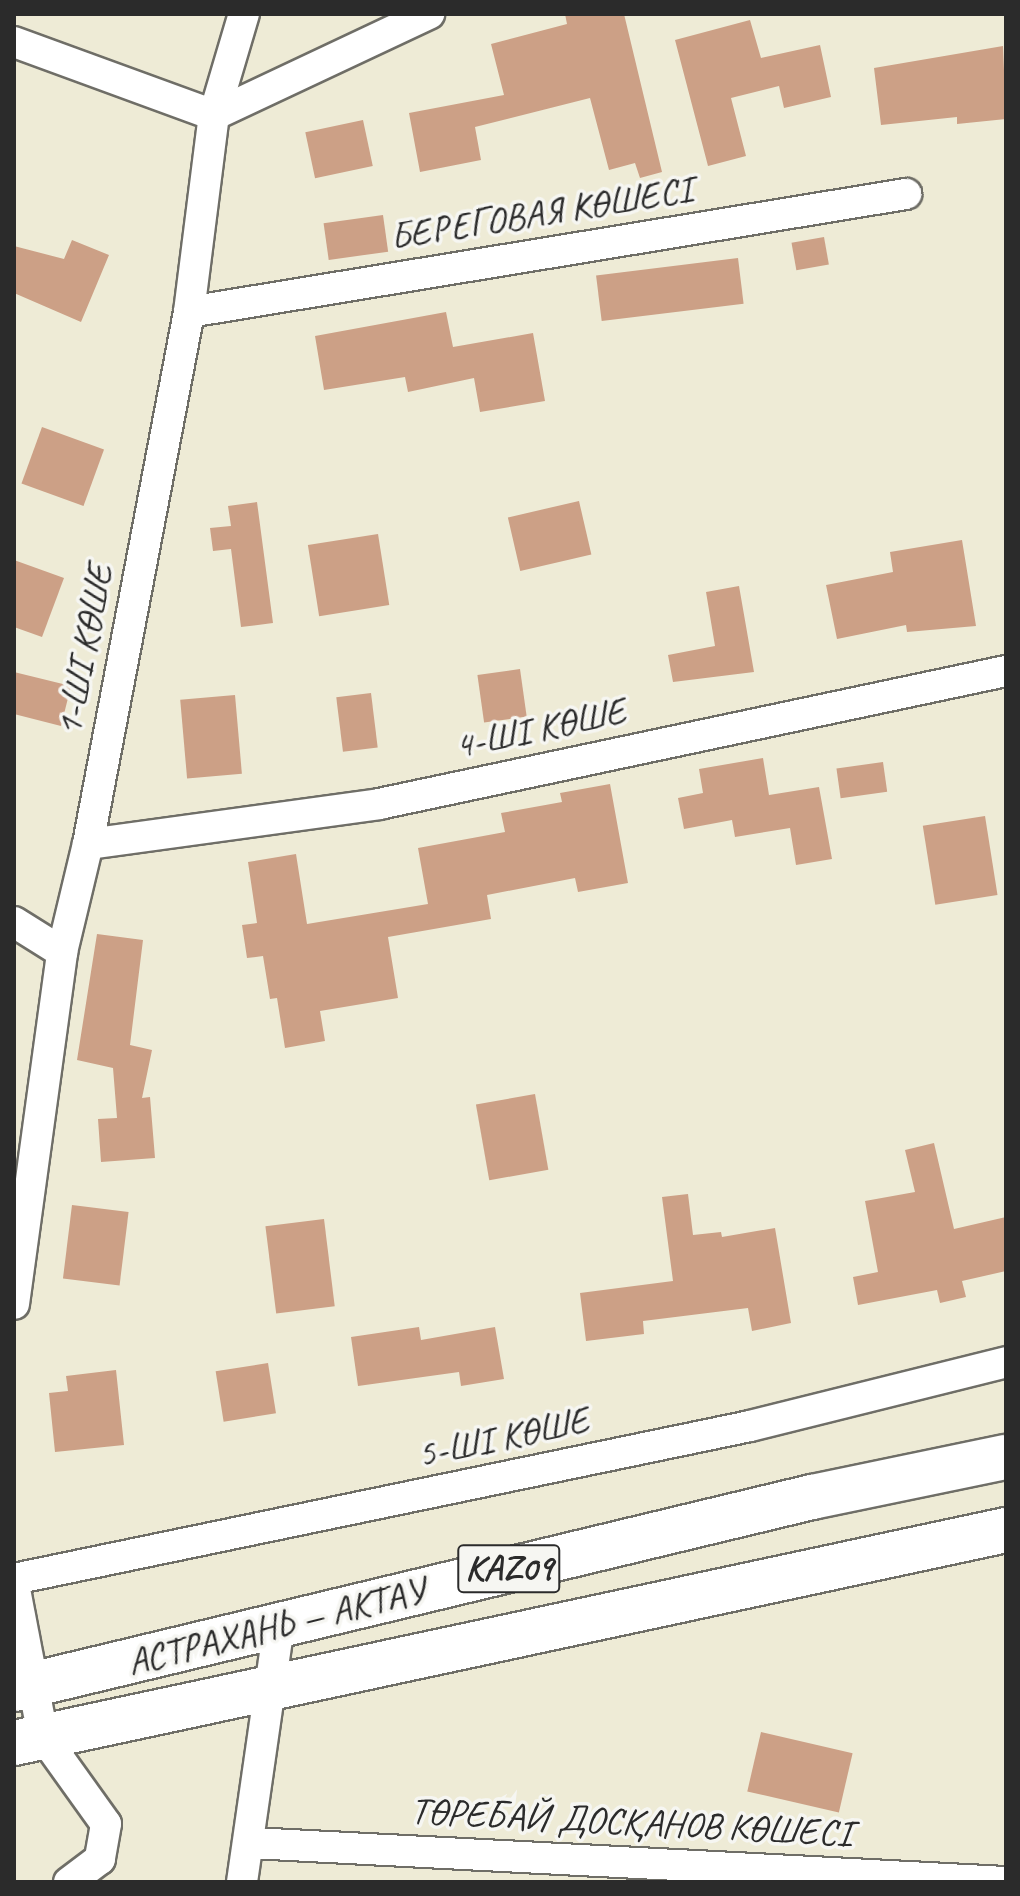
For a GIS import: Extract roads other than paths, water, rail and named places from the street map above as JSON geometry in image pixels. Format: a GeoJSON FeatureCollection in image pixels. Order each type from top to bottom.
{"type":"FeatureCollection","features":[{"type":"Feature","properties":{"kind":"highway","name":"АСТРАХАНЬ — АКТАУ"},"geometry":{"type":"LineString","coordinates":[[23,1688],[812,1497],[1006,1457]]}},
{"type":"Feature","properties":{"kind":"highway","name":"АСТРАХАНЬ — АКТАУ"},"geometry":{"type":"LineString","coordinates":[[28,1739],[1006,1530]]}},
{"type":"Feature","properties":{"kind":"street","name":"1-ШІ КӨШЕ"},"geometry":{"type":"LineString","coordinates":[[14,1304],[62,952],[88,844],[189,312],[214,115],[244,14]]}},
{"type":"Feature","properties":{"kind":"street"},"geometry":{"type":"LineString","coordinates":[[14,42],[214,115],[429,14]]}},
{"type":"Feature","properties":{"kind":"street","name":"БЕРЕГОВАЯ КӨШЕСІ"},"geometry":{"type":"LineString","coordinates":[[189,312],[906,194]]}},
{"type":"Feature","properties":{"kind":"street","name":"4-ШI КӨШЕ"},"geometry":{"type":"LineString","coordinates":[[88,844],[379,804],[1006,671]]}},
{"type":"Feature","properties":{"kind":"street"},"geometry":{"type":"LineString","coordinates":[[14,922],[62,952]]}},
{"type":"Feature","properties":{"kind":"street","name":"5-ШI КӨШЕ"},"geometry":{"type":"LineString","coordinates":[[14,1581],[750,1426],[1006,1362]]}},
{"type":"Feature","properties":{"kind":"street"},"geometry":{"type":"LineString","coordinates":[[14,1581],[28,1739],[106,1824],[100,1859],[69,1882]]}},
{"type":"Feature","properties":{"kind":"street"},"geometry":{"type":"LineString","coordinates":[[242,1882],[251,1843],[279,1625]]}},
{"type":"Feature","properties":{"kind":"street","name":"ТӨРЕБАЙ ДОСҚАНОВ КӨШЕСІ"},"geometry":{"type":"LineString","coordinates":[[251,1843],[1006,1882]]}}]}
